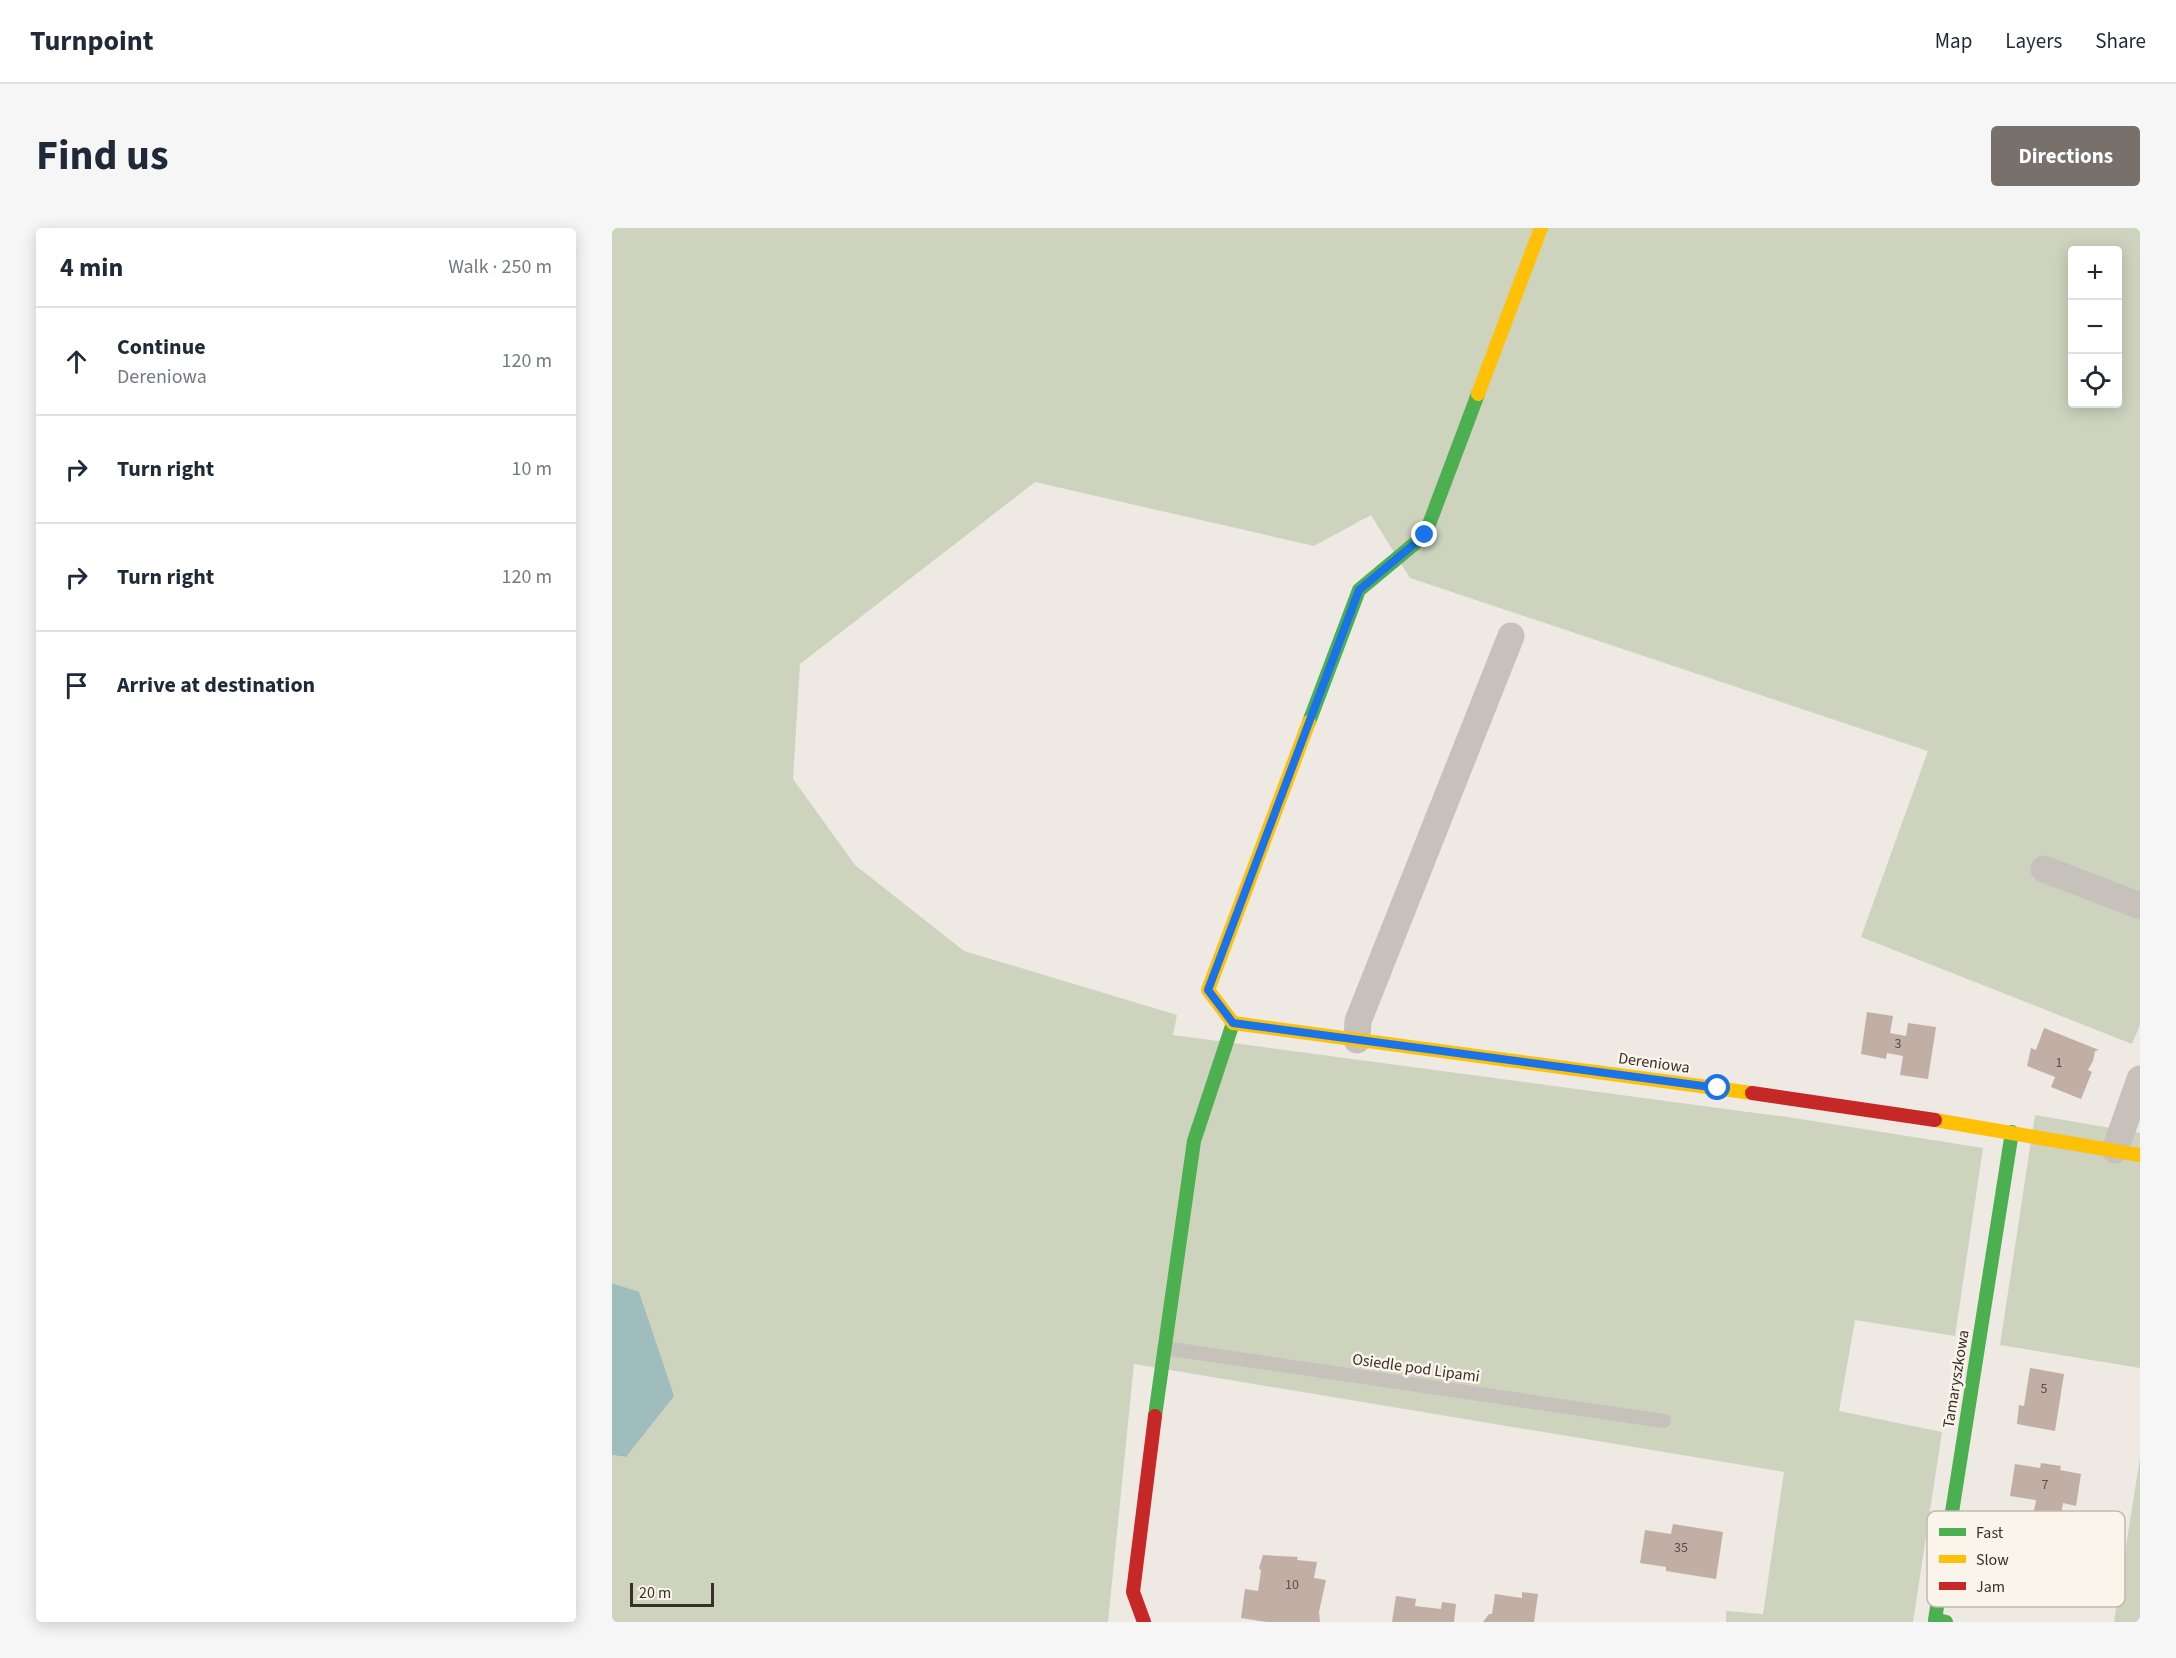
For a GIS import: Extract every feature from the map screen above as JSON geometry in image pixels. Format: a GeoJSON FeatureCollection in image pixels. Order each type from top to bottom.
{"type":"FeatureCollection","features":[{"type":"Feature","properties":{"kind":"street"},"geometry":{"type":"LineString","coordinates":[[1144,1622],[1133,1592],[1164,1348],[1194,1141],[1233,1023],[1208,990],[1359,590],[1425,535],[1541,228]]}},
{"type":"Feature","properties":{"kind":"street"},"geometry":{"type":"LineString","coordinates":[[1357,1040],[1358,1021],[1511,636]]}},
{"type":"Feature","properties":{"kind":"street"},"geometry":{"type":"LineString","coordinates":[[2044,868],[2140,906]]}},
{"type":"Feature","properties":{"kind":"street","name":"Dereniowa"},"geometry":{"type":"LineString","coordinates":[[1233,1023],[1707,1086],[2012,1132],[2127,1152]]}},
{"type":"Feature","properties":{"kind":"street"},"geometry":{"type":"LineString","coordinates":[[2127,1152],[2140,1079]]}},
{"type":"Feature","properties":{"kind":"street","name":"Tamaryszkowa"},"geometry":{"type":"LineString","coordinates":[[1952,1511],[2012,1132]]}},
{"type":"Feature","properties":{"kind":"street","name":"Tamaryszkowa"},"geometry":{"type":"LineString","coordinates":[[1937,1607],[1935,1620],[1946,1622]]}},
{"type":"Feature","properties":{"kind":"lane","name":"Osiedle pod Lipami"},"geometry":{"type":"LineString","coordinates":[[1164,1348],[1664,1421]]}},
{"type":"Feature","properties":{"kind":"green space"},"geometry":{"type":"Polygon","coordinates":[[[612,228],[2140,228],[2140,1025],[2132,1044],[1861,937],[1928,751],[1410,578],[1371,515],[1314,546],[1035,482],[800,664],[793,779],[855,865],[964,951],[1177,1015],[1173,1035],[1794,1118],[1983,1148],[1955,1336],[1855,1320],[1839,1411],[1942,1432],[1930,1511],[1927,1511],[1927,1530],[1913,1622],[1726,1622],[1726,1611],[1763,1614],[1784,1472],[1134,1364],[1108,1622],[612,1622],[612,1455],[626,1457],[639,1293],[612,1283],[612,228]]]}},
{"type":"Feature","properties":{"kind":"green space"},"geometry":{"type":"Polygon","coordinates":[[[2035,1115],[2140,1133],[2140,1368],[2000,1345],[2035,1115]]]}},
{"type":"Feature","properties":{"kind":"green space"},"geometry":{"type":"Polygon","coordinates":[[[2140,1458],[2140,1622],[2114,1622],[2116,1607],[2125,1607],[2125,1553],[2140,1458]]]}},
{"type":"Feature","properties":{"kind":"water"},"geometry":{"type":"Polygon","coordinates":[[[612,1283],[639,1292],[674,1396],[626,1457],[612,1455],[612,1283]]]}},
{"type":"Feature","properties":{"kind":"building"},"geometry":{"type":"Polygon","coordinates":[[[1867,1012],[1893,1016],[1890,1033],[1906,1036],[1908,1023],[1936,1027],[1928,1079],[1900,1075],[1903,1056],[1887,1053],[1886,1059],[1861,1054],[1867,1012]]]}},
{"type":"Feature","properties":{"kind":"building"},"geometry":{"type":"Polygon","coordinates":[[[2044,1028],[2099,1050],[2095,1051],[2088,1070],[2092,1072],[2081,1099],[2051,1087],[2055,1077],[2027,1066],[2031,1048],[2036,1050],[2044,1028]]]}},
{"type":"Feature","properties":{"kind":"building"},"geometry":{"type":"Polygon","coordinates":[[[2030,1368],[2064,1374],[2055,1431],[2017,1424],[2019,1405],[2024,1406],[2030,1368]]]}},
{"type":"Feature","properties":{"kind":"building"},"geometry":{"type":"Polygon","coordinates":[[[2041,1463],[2061,1466],[2060,1470],[2081,1474],[2076,1506],[2063,1503],[2062,1511],[2034,1511],[2036,1500],[2010,1496],[2015,1464],[2040,1468],[2041,1463]]]}},
{"type":"Feature","properties":{"kind":"building"},"geometry":{"type":"Polygon","coordinates":[[[1673,1524],[1723,1532],[1716,1579],[1666,1571],[1666,1567],[1640,1563],[1645,1530],[1671,1534],[1673,1524]]]}},
{"type":"Feature","properties":{"kind":"building"},"geometry":{"type":"Polygon","coordinates":[[[1263,1555],[1298,1557],[1297,1560],[1317,1562],[1314,1578],[1326,1580],[1319,1612],[1320,1622],[1267,1622],[1241,1618],[1245,1589],[1258,1591],[1261,1571],[1259,1568],[1263,1555]]]}},
{"type":"Feature","properties":{"kind":"building"},"geometry":{"type":"Polygon","coordinates":[[[1522,1592],[1538,1594],[1534,1622],[1483,1622],[1489,1614],[1492,1614],[1495,1594],[1522,1598],[1522,1592]]]}},
{"type":"Feature","properties":{"kind":"building"},"geometry":{"type":"Polygon","coordinates":[[[1396,1596],[1416,1599],[1415,1606],[1441,1609],[1442,1602],[1456,1604],[1454,1622],[1392,1622],[1396,1596]]]}},
{"type":"Feature","properties":{"kind":"traffic: fast"},"geometry":{"type":"LineString","coordinates":[[1309,722],[1359,590],[1425,535],[1478,394]]}},
{"type":"Feature","properties":{"kind":"traffic: fast"},"geometry":{"type":"LineString","coordinates":[[1155,1416],[1194,1141],[1233,1023]]}},
{"type":"Feature","properties":{"kind":"traffic: fast"},"geometry":{"type":"LineString","coordinates":[[1952,1511],[2012,1132]]}},
{"type":"Feature","properties":{"kind":"traffic: fast"},"geometry":{"type":"LineString","coordinates":[[1937,1607],[1935,1620],[1946,1622]]}},
{"type":"Feature","properties":{"kind":"traffic: slow"},"geometry":{"type":"LineString","coordinates":[[1478,394],[1541,228]]}},
{"type":"Feature","properties":{"kind":"traffic: slow"},"geometry":{"type":"LineString","coordinates":[[1233,1023],[1208,990],[1309,722]]}},
{"type":"Feature","properties":{"kind":"traffic: slow"},"geometry":{"type":"LineString","coordinates":[[1233,1023],[1752,1093]]}},
{"type":"Feature","properties":{"kind":"traffic: slow"},"geometry":{"type":"LineString","coordinates":[[1935,1120],[2140,1155]]}},
{"type":"Feature","properties":{"kind":"traffic: jam"},"geometry":{"type":"LineString","coordinates":[[1752,1093],[1935,1120]]}},
{"type":"Feature","properties":{"kind":"traffic: jam"},"geometry":{"type":"LineString","coordinates":[[1144,1622],[1133,1592],[1155,1416]]}},
{"type":"Feature","properties":{"kind":"route"},"geometry":{"type":"LineString","coordinates":[[1425,535],[1359,590],[1208,990],[1233,1023],[1718,1088]]}}]}
